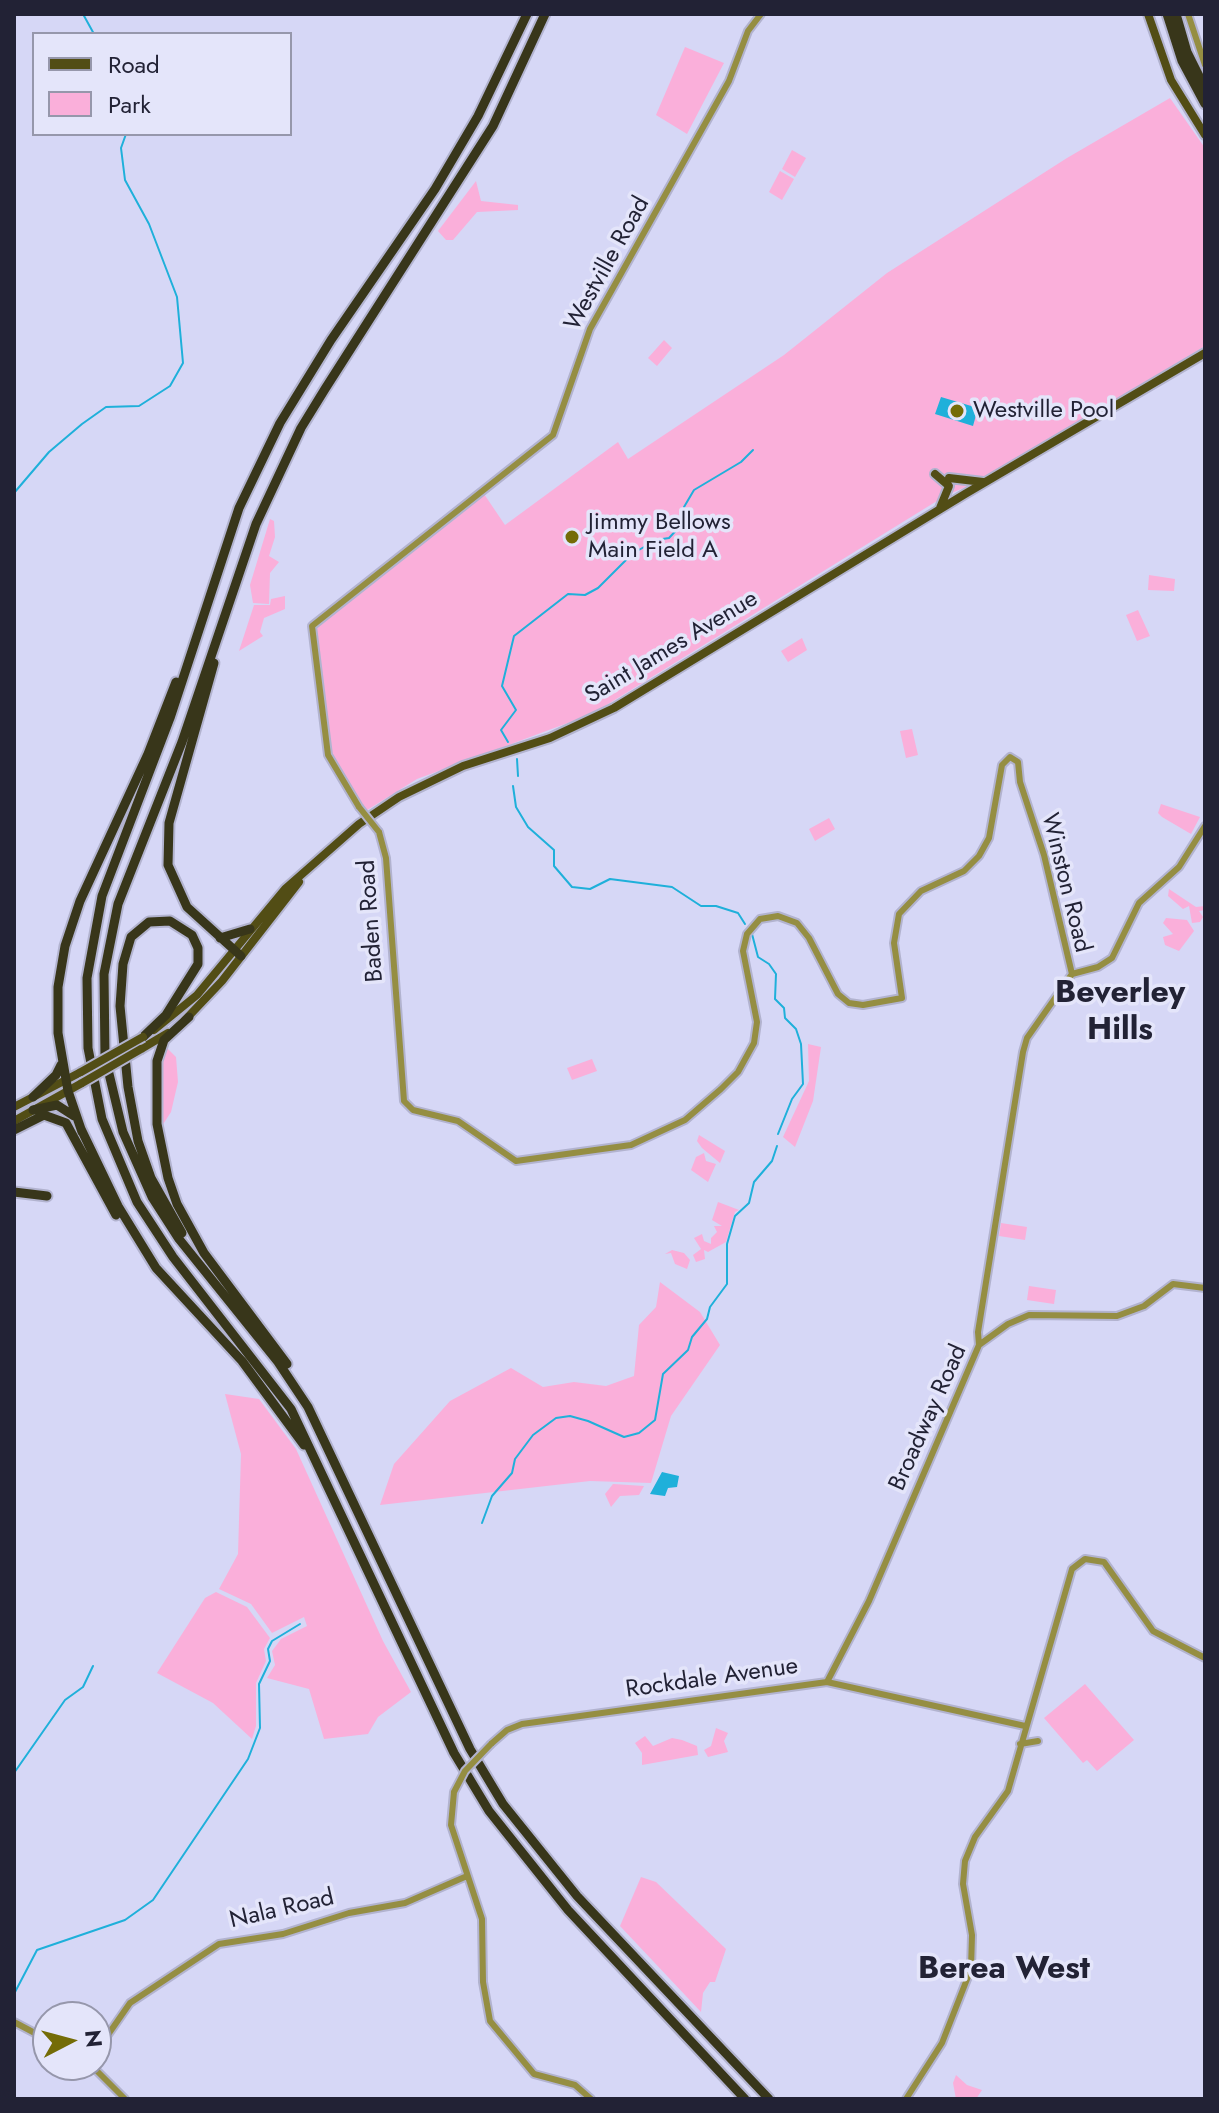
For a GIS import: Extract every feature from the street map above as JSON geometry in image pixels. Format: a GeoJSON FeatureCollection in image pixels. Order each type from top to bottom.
{"type":"FeatureCollection","features":[{"type":"Feature","properties":{"kind":"highway"},"geometry":{"type":"LineString","coordinates":[[527,14],[498,80],[435,189],[331,340],[280,423],[239,508],[97,915],[87,978],[88,1048],[102,1119],[137,1202],[173,1257],[276,1385],[322,1471],[454,1753],[489,1811],[525,1861],[745,2099]]}},
{"type":"Feature","properties":{"kind":"highway"},"geometry":{"type":"LineString","coordinates":[[298,1389],[167,1222],[130,1151],[110,1081],[103,1013],[106,960],[118,904],[182,742],[256,524],[301,428],[481,148],[520,73],[545,14]]}},
{"type":"Feature","properties":{"kind":"highway"},"geometry":{"type":"LineString","coordinates":[[1177,14],[1187,52],[1205,88]]}},
{"type":"Feature","properties":{"kind":"highway"},"geometry":{"type":"LineString","coordinates":[[1167,17],[1182,61],[1205,104]]}},
{"type":"Feature","properties":{"kind":"highway"},"geometry":{"type":"LineString","coordinates":[[222,625],[210,682],[167,838],[174,885],[187,907],[238,953]]}},
{"type":"Feature","properties":{"kind":"highway"},"geometry":{"type":"LineString","coordinates":[[82,1132],[62,1063],[58,987],[70,927],[195,641]]}},
{"type":"Feature","properties":{"kind":"highway"},"geometry":{"type":"LineString","coordinates":[[143,1037],[166,1015],[198,964],[199,952],[192,935],[170,921],[149,922],[139,928],[125,951],[120,1006],[128,1087],[138,1141],[151,1178],[172,1217],[221,1291]]}},
{"type":"Feature","properties":{"kind":"highway"},"geometry":{"type":"LineString","coordinates":[[220,938],[236,936],[250,929]]}},
{"type":"Feature","properties":{"kind":"highway"},"geometry":{"type":"LineString","coordinates":[[189,1017],[164,1040],[157,1061],[157,1124],[168,1178],[196,1238],[278,1350],[372,1539],[470,1749],[538,1852],[769,2099]]}},
{"type":"Feature","properties":{"kind":"highway"},"geometry":{"type":"LineString","coordinates":[[33,1097],[39,1087],[56,1075],[62,1063]]}},
{"type":"Feature","properties":{"kind":"highway"},"geometry":{"type":"LineString","coordinates":[[33,1110],[53,1104],[63,1106],[72,1113],[118,1206],[156,1268]]}},
{"type":"Feature","properties":{"kind":"highway"},"geometry":{"type":"LineString","coordinates":[[14,1130],[44,1115],[55,1116],[66,1123],[130,1238],[271,1396],[322,1471]]}},
{"type":"Feature","properties":{"kind":"highway"},"geometry":{"type":"LineString","coordinates":[[14,1192],[47,1196]]}},
{"type":"Feature","properties":{"kind":"main road"},"geometry":{"type":"LineString","coordinates":[[1148,14],[1171,80],[1205,135]]}},
{"type":"Feature","properties":{"kind":"main road","name":"Saint James Avenue"},"geometry":{"type":"LineString","coordinates":[[14,1107],[143,1037],[188,1005],[238,953],[250,929],[273,900],[359,824],[399,797],[463,766],[550,738],[614,708],[983,482],[1205,353]]}},
{"type":"Feature","properties":{"kind":"main road"},"geometry":{"type":"LineString","coordinates":[[935,474],[949,486],[940,509]]}},
{"type":"Feature","properties":{"kind":"main road"},"geometry":{"type":"LineString","coordinates":[[949,478],[983,482]]}},
{"type":"Feature","properties":{"kind":"main road","name":"Saint James Avenue"},"geometry":{"type":"LineString","coordinates":[[14,1121],[141,1049],[189,1017],[307,871]]}},
{"type":"Feature","properties":{"kind":"street","name":"Westville Road"},"geometry":{"type":"LineString","coordinates":[[312,626],[553,435],[590,329],[729,81],[748,31],[761,14]]}},
{"type":"Feature","properties":{"kind":"street"},"geometry":{"type":"LineString","coordinates":[[1188,14],[1205,65]]}},
{"type":"Feature","properties":{"kind":"street","name":"Baden Road"},"geometry":{"type":"LineString","coordinates":[[312,626],[328,755],[359,807],[379,832],[386,858],[404,1101],[413,1110],[458,1121],[516,1161],[631,1145],[685,1120],[738,1072],[754,1043],[757,1022],[743,951],[747,934],[760,919],[778,916],[797,923],[844,1000],[863,1005],[902,998]]}},
{"type":"Feature","properties":{"kind":"street","name":"Winston Road"},"geometry":{"type":"LineString","coordinates":[[902,998],[894,943],[899,914],[921,891],[974,863],[989,838],[1002,765],[1010,757],[1018,762],[1020,782],[1041,843],[1072,974],[1027,1038],[1023,1052],[978,1332],[979,1345]]}},
{"type":"Feature","properties":{"kind":"street"},"geometry":{"type":"LineString","coordinates":[[1072,974],[1098,967],[1112,958],[1132,913],[1181,865],[1205,826]]}},
{"type":"Feature","properties":{"kind":"street","name":"Broadway Road"},"geometry":{"type":"LineString","coordinates":[[827,1682],[869,1601],[979,1345],[1008,1324],[1029,1315],[1117,1316],[1144,1306],[1173,1284],[1205,1288]]}},
{"type":"Feature","properties":{"kind":"street"},"geometry":{"type":"LineString","coordinates":[[906,2099],[942,2043],[971,1969],[972,1935],[963,1884],[965,1861],[975,1837],[1008,1791],[1065,1584],[1075,1566],[1085,1559],[1095,1558],[1110,1568],[1153,1631],[1205,1658]]}},
{"type":"Feature","properties":{"kind":"street","name":"Rockdale Avenue"},"geometry":{"type":"LineString","coordinates":[[591,2099],[575,2085],[534,2074],[490,2021],[483,1982],[483,1927],[451,1825],[454,1792],[465,1771],[491,1744],[522,1724],[827,1682],[1025,1726]]}},
{"type":"Feature","properties":{"kind":"street"},"geometry":{"type":"LineString","coordinates":[[1008,1721],[1030,1709]]}},
{"type":"Feature","properties":{"kind":"street"},"geometry":{"type":"LineString","coordinates":[[1020,1744],[1038,1741]]}},
{"type":"Feature","properties":{"kind":"street","name":"Nala Road"},"geometry":{"type":"LineString","coordinates":[[112,2025],[135,1998],[184,1970],[219,1944],[283,1934],[349,1913],[405,1903],[467,1876]]}},
{"type":"Feature","properties":{"kind":"street"},"geometry":{"type":"LineString","coordinates":[[14,2022],[32,2032]]}},
{"type":"Feature","properties":{"kind":"street"},"geometry":{"type":"LineString","coordinates":[[107,2081],[125,2099]]}},
{"type":"Feature","properties":{"kind":"green space"},"geometry":{"type":"Polygon","coordinates":[[[685,47],[724,63],[687,134],[656,115],[685,47]]]}},
{"type":"Feature","properties":{"kind":"green space"},"geometry":{"type":"Polygon","coordinates":[[[1170,98],[1205,148],[1205,346],[986,478],[945,496],[592,714],[417,779],[364,812],[329,755],[313,626],[484,494],[505,525],[618,442],[628,459],[784,355],[887,273],[1067,158],[1170,98]]]}},
{"type":"Feature","properties":{"kind":"green space"},"geometry":{"type":"Polygon","coordinates":[[[792,150],[806,158],[795,177],[782,169],[792,150]]]}},
{"type":"Feature","properties":{"kind":"green space"},"geometry":{"type":"Polygon","coordinates":[[[780,171],[794,179],[782,200],[769,192],[780,171]]]}},
{"type":"Feature","properties":{"kind":"green space"},"geometry":{"type":"Polygon","coordinates":[[[476,181],[481,201],[518,205],[518,210],[477,212],[453,240],[446,240],[438,231],[476,181]]]}},
{"type":"Feature","properties":{"kind":"green space"},"geometry":{"type":"Polygon","coordinates":[[[664,340],[672,348],[657,366],[648,358],[664,340]]]}},
{"type":"Feature","properties":{"kind":"green space"},"geometry":{"type":"Polygon","coordinates":[[[270,519],[274,521],[275,537],[269,556],[279,562],[270,573],[269,604],[253,603],[250,585],[270,519]]]}},
{"type":"Feature","properties":{"kind":"green space"},"geometry":{"type":"Polygon","coordinates":[[[1149,575],[1175,579],[1174,591],[1148,590],[1149,575]]]}},
{"type":"Feature","properties":{"kind":"green space"},"geometry":{"type":"Polygon","coordinates":[[[285,596],[285,609],[264,618],[260,632],[263,636],[239,651],[254,605],[270,605],[271,599],[285,596]]]}},
{"type":"Feature","properties":{"kind":"green space"},"geometry":{"type":"Polygon","coordinates":[[[1138,610],[1150,636],[1137,641],[1126,615],[1138,610]]]}},
{"type":"Feature","properties":{"kind":"green space"},"geometry":{"type":"Polygon","coordinates":[[[802,638],[807,650],[788,662],[781,651],[802,638]]]}},
{"type":"Feature","properties":{"kind":"green space"},"geometry":{"type":"Polygon","coordinates":[[[912,729],[918,755],[906,758],[900,731],[912,729]]]}},
{"type":"Feature","properties":{"kind":"green space"},"geometry":{"type":"Polygon","coordinates":[[[1161,804],[1200,817],[1191,834],[1158,813],[1161,804]]]}},
{"type":"Feature","properties":{"kind":"green space"},"geometry":{"type":"Polygon","coordinates":[[[829,818],[835,829],[815,841],[809,829],[829,818]]]}},
{"type":"Feature","properties":{"kind":"green space"},"geometry":{"type":"Polygon","coordinates":[[[1169,889],[1196,907],[1205,906],[1205,910],[1199,911],[1203,917],[1200,922],[1192,923],[1189,906],[1183,909],[1168,896],[1169,889]]]}},
{"type":"Feature","properties":{"kind":"green space"},"geometry":{"type":"Polygon","coordinates":[[[1166,918],[1187,920],[1194,931],[1179,951],[1165,945],[1163,937],[1173,934],[1163,923],[1166,918]]]}},
{"type":"Feature","properties":{"kind":"green space"},"geometry":{"type":"Polygon","coordinates":[[[808,1044],[821,1047],[813,1101],[795,1147],[783,1137],[809,1081],[808,1044]]]}},
{"type":"Feature","properties":{"kind":"green space"},"geometry":{"type":"Polygon","coordinates":[[[166,1047],[176,1057],[178,1082],[171,1112],[162,1126],[161,1061],[166,1047]]]}},
{"type":"Feature","properties":{"kind":"green space"},"geometry":{"type":"Polygon","coordinates":[[[592,1059],[597,1071],[572,1080],[567,1068],[592,1059]]]}},
{"type":"Feature","properties":{"kind":"green space"},"geometry":{"type":"Polygon","coordinates":[[[699,1135],[725,1151],[720,1163],[702,1148],[697,1141],[699,1135]]]}},
{"type":"Feature","properties":{"kind":"green space"},"geometry":{"type":"Polygon","coordinates":[[[704,1153],[706,1161],[716,1164],[708,1182],[691,1170],[696,1157],[704,1153]]]}},
{"type":"Feature","properties":{"kind":"green space"},"geometry":{"type":"Polygon","coordinates":[[[718,1202],[739,1210],[735,1212],[726,1242],[708,1252],[704,1250],[705,1259],[696,1262],[693,1255],[701,1249],[694,1238],[702,1234],[704,1241],[711,1244],[711,1238],[717,1232],[714,1226],[722,1226],[712,1220],[718,1202]]]}},
{"type":"Feature","properties":{"kind":"green space"},"geometry":{"type":"Polygon","coordinates":[[[1001,1223],[1027,1227],[1025,1240],[999,1236],[1001,1223]]]}},
{"type":"Feature","properties":{"kind":"green space"},"geometry":{"type":"Polygon","coordinates":[[[672,1250],[684,1253],[690,1260],[687,1269],[675,1264],[671,1253],[665,1254],[672,1250]]]}},
{"type":"Feature","properties":{"kind":"green space"},"geometry":{"type":"Polygon","coordinates":[[[660,1282],[700,1312],[720,1345],[671,1416],[651,1483],[590,1481],[380,1505],[394,1464],[450,1401],[511,1368],[543,1387],[574,1382],[606,1386],[634,1376],[639,1325],[656,1307],[660,1282]]]}},
{"type":"Feature","properties":{"kind":"green space"},"geometry":{"type":"Polygon","coordinates":[[[1029,1286],[1056,1290],[1054,1304],[1027,1300],[1029,1286]]]}},
{"type":"Feature","properties":{"kind":"green space"},"geometry":{"type":"Polygon","coordinates":[[[225,1394],[259,1399],[296,1449],[383,1641],[411,1692],[378,1717],[368,1734],[324,1739],[309,1689],[267,1678],[275,1665],[272,1651],[281,1639],[307,1626],[304,1617],[272,1633],[251,1604],[219,1589],[238,1554],[241,1454],[225,1394]]]}},
{"type":"Feature","properties":{"kind":"green space"},"geometry":{"type":"Polygon","coordinates":[[[613,1484],[644,1486],[639,1495],[620,1496],[611,1507],[605,1494],[613,1484]]]}},
{"type":"Feature","properties":{"kind":"green space"},"geometry":{"type":"Polygon","coordinates":[[[216,1592],[247,1607],[270,1638],[264,1649],[266,1661],[256,1683],[256,1726],[252,1739],[213,1703],[157,1673],[205,1598],[216,1592]]]}},
{"type":"Feature","properties":{"kind":"green space"},"geometry":{"type":"Polygon","coordinates":[[[1085,1684],[1134,1740],[1097,1771],[1087,1760],[1083,1763],[1044,1718],[1085,1684]]]}},
{"type":"Feature","properties":{"kind":"green space"},"geometry":{"type":"Polygon","coordinates":[[[716,1728],[728,1733],[724,1741],[728,1752],[708,1757],[704,1750],[711,1746],[716,1728]]]}},
{"type":"Feature","properties":{"kind":"green space"},"geometry":{"type":"Polygon","coordinates":[[[645,1736],[653,1746],[672,1738],[682,1740],[697,1746],[698,1755],[642,1765],[642,1753],[635,1743],[645,1736]]]}},
{"type":"Feature","properties":{"kind":"green space"},"geometry":{"type":"Polygon","coordinates":[[[641,1877],[656,1882],[726,1949],[715,1982],[710,1982],[703,1993],[701,2012],[620,1926],[641,1877]]]}},
{"type":"Feature","properties":{"kind":"green space"},"geometry":{"type":"Polygon","coordinates":[[[956,2075],[967,2085],[982,2090],[976,2099],[956,2099],[953,2083],[956,2075]]]}},
{"type":"Feature","properties":{"kind":"water","name":"Westville Pool"},"geometry":{"type":"Polygon","coordinates":[[[941,397],[978,408],[973,426],[935,414],[941,397]]]}},
{"type":"Feature","properties":{"kind":"water"},"geometry":{"type":"Polygon","coordinates":[[[662,1472],[679,1476],[677,1487],[668,1488],[665,1496],[650,1494],[662,1472]]]}},
{"type":"Feature","properties":{"kind":"waterway"},"geometry":{"type":"LineString","coordinates":[[83,14],[93,32]]}},
{"type":"Feature","properties":{"kind":"waterway"},"geometry":{"type":"LineString","coordinates":[[14,493],[49,452],[82,424],[106,407],[139,406],[170,386],[183,363],[177,297],[149,224],[125,180],[121,148],[125,136]]}},
{"type":"Feature","properties":{"kind":"waterway"},"geometry":{"type":"LineString","coordinates":[[508,742],[501,730],[516,710],[502,686],[514,636],[568,594],[585,595],[598,588],[632,554],[656,540],[669,538],[682,524],[684,507],[694,490],[741,462],[753,450]]}},
{"type":"Feature","properties":{"kind":"waterway"},"geometry":{"type":"LineString","coordinates":[[517,759],[518,776]]}},
{"type":"Feature","properties":{"kind":"waterway"},"geometry":{"type":"LineString","coordinates":[[513,786],[516,807],[528,827],[554,850],[554,866],[572,887],[590,889],[610,879],[672,887],[701,906],[716,906],[738,913],[745,924]]}},
{"type":"Feature","properties":{"kind":"waterway"},"geometry":{"type":"LineString","coordinates":[[752,934],[758,957],[769,964],[776,974],[775,999],[784,1008],[785,1018],[796,1029],[801,1044],[803,1084],[792,1099],[778,1134]]}},
{"type":"Feature","properties":{"kind":"waterway"},"geometry":{"type":"LineString","coordinates":[[482,1523],[492,1496],[512,1473],[515,1459],[533,1435],[556,1418],[570,1416],[588,1421],[624,1437],[639,1433],[655,1420],[663,1374],[688,1350],[692,1337],[707,1319],[710,1307],[727,1284],[727,1244],[735,1216],[749,1203],[754,1182],[772,1161],[777,1146]]}},
{"type":"Feature","properties":{"kind":"waterway"},"geometry":{"type":"LineString","coordinates":[[14,1994],[37,1950],[125,1920],[153,1900],[248,1759],[260,1728],[259,1684],[270,1661],[268,1649],[272,1641],[300,1624]]}},
{"type":"Feature","properties":{"kind":"waterway"},"geometry":{"type":"LineString","coordinates":[[14,1773],[65,1700],[83,1687],[93,1666]]}},
{"type":"Feature","properties":{"kind":"place","name":"Westville Pool"},"geometry":{"type":"Point","coordinates":[957,411]}},
{"type":"Feature","properties":{"kind":"place","name":"Jimmy Bellows Main Field A"},"geometry":{"type":"Point","coordinates":[572,537]}},
{"type":"Feature","properties":{"kind":"district","name":"Beverley Hills"},"geometry":{"type":"Point","coordinates":[1120,1012]}},
{"type":"Feature","properties":{"kind":"district","name":"Berea West"},"geometry":{"type":"Point","coordinates":[1004,1970]}}]}
